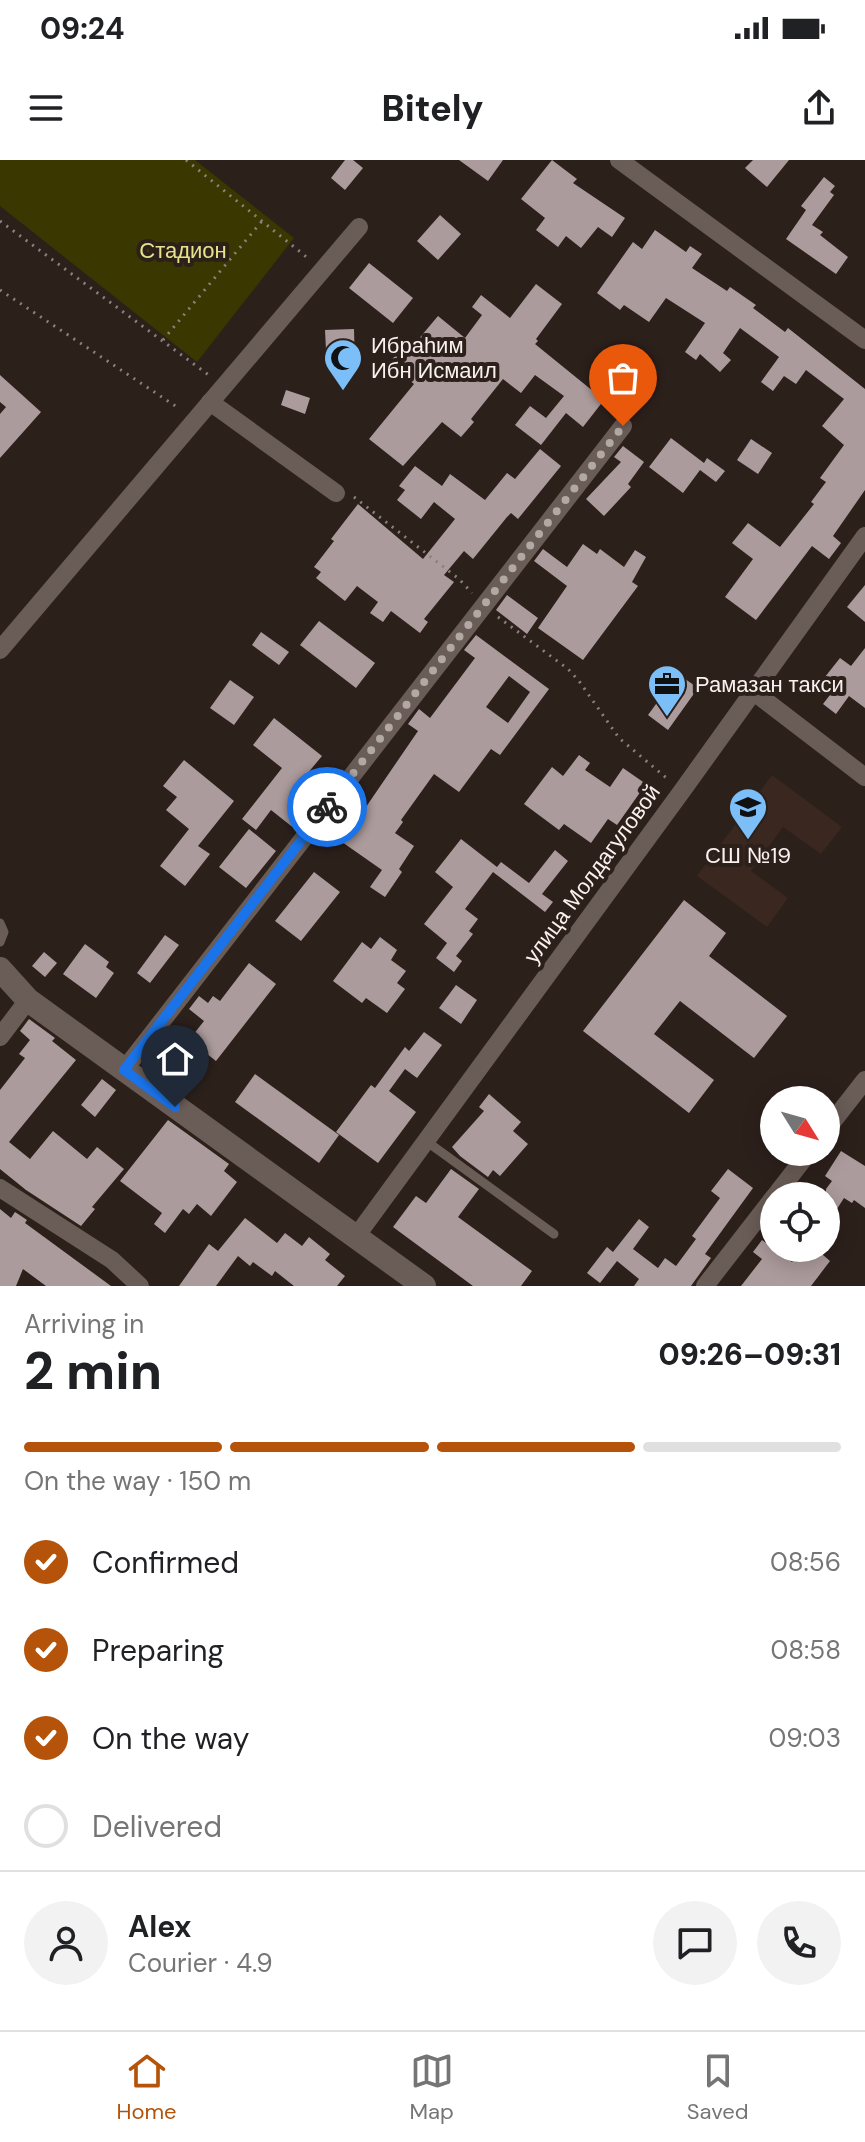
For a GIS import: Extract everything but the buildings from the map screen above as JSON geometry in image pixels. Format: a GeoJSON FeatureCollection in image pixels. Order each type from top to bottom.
{"type":"FeatureCollection","features":[{"type":"Feature","properties":{"kind":"street"},"geometry":{"type":"LineString","coordinates":[[619,160],[865,340]]}},
{"type":"Feature","properties":{"kind":"street"},"geometry":{"type":"LineString","coordinates":[[0,650],[359,227]]}},
{"type":"Feature","properties":{"kind":"street"},"geometry":{"type":"LineString","coordinates":[[210,402],[336,493]]}},
{"type":"Feature","properties":{"kind":"street"},"geometry":{"type":"LineString","coordinates":[[124,1070],[623,426]]}},
{"type":"Feature","properties":{"kind":"street","name":"улица Молдагуловой"},"geometry":{"type":"LineString","coordinates":[[355,1238],[865,536]]}},
{"type":"Feature","properties":{"kind":"street"},"geometry":{"type":"LineString","coordinates":[[754,692],[865,777]]}},
{"type":"Feature","properties":{"kind":"street"},"geometry":{"type":"LineString","coordinates":[[0,969],[28,1000],[424,1286]]}},
{"type":"Feature","properties":{"kind":"street"},"geometry":{"type":"LineString","coordinates":[[0,1037],[28,1000]]}},
{"type":"Feature","properties":{"kind":"street"},"geometry":{"type":"LineString","coordinates":[[840,1112],[865,1080]]}},
{"type":"Feature","properties":{"kind":"street"},"geometry":{"type":"LineString","coordinates":[[786,1182],[798,1166]]}},
{"type":"Feature","properties":{"kind":"street"},"geometry":{"type":"LineString","coordinates":[[0,1188],[112,1260],[140,1286]]}},
{"type":"Feature","properties":{"kind":"street"},"geometry":{"type":"LineString","coordinates":[[705,1286],[760,1215]]}},
{"type":"Feature","properties":{"kind":"lane"},"geometry":{"type":"LineString","coordinates":[[0,923],[4,932],[0,942]]}},
{"type":"Feature","properties":{"kind":"lane"},"geometry":{"type":"LineString","coordinates":[[426,1141],[554,1234]]}},
{"type":"Feature","properties":{"kind":"path"},"geometry":{"type":"LineString","coordinates":[[186,160],[321,269]]}},
{"type":"Feature","properties":{"kind":"path"},"geometry":{"type":"LineString","coordinates":[[0,221],[223,385]]}},
{"type":"Feature","properties":{"kind":"path"},"geometry":{"type":"LineString","coordinates":[[163,340],[262,221]]}},
{"type":"Feature","properties":{"kind":"path"},"geometry":{"type":"LineString","coordinates":[[0,290],[196,420]]}},
{"type":"Feature","properties":{"kind":"path"},"geometry":{"type":"LineString","coordinates":[[336,493],[363,502],[459,579],[483,606],[568,669],[619,738],[682,791]]}},
{"type":"Feature","properties":{"kind":"shaded area","name":"СШ №19"},"geometry":{"type":"Polygon","coordinates":[[[772,775],[842,827],[821,854],[783,827],[751,871],[788,898],[767,927],[697,876],[772,775]]]}},
{"type":"Feature","properties":{"kind":"green space","name":"Стадион"},"geometry":{"type":"Polygon","coordinates":[[[0,160],[195,160],[294,238],[197,362],[0,206],[0,160]]]}},
{"type":"Feature","properties":{"kind":"way so far"},"geometry":{"type":"LineString","coordinates":[[327,807],[623,426]]}},
{"type":"Feature","properties":{"kind":"place","name":"Ибраһим Ибн Исмаил"},"geometry":{"type":"Point","coordinates":[343,392]}},
{"type":"Feature","properties":{"kind":"place","name":"Рамазан такси"},"geometry":{"type":"Point","coordinates":[667,718]}},
{"type":"Feature","properties":{"kind":"place","name":"СШ №19"},"geometry":{"type":"Point","coordinates":[748,841]}},
{"type":"Feature","properties":{"kind":"route"},"geometry":{"type":"LineString","coordinates":[[175,1107],[124,1070],[327,807]]}}]}
